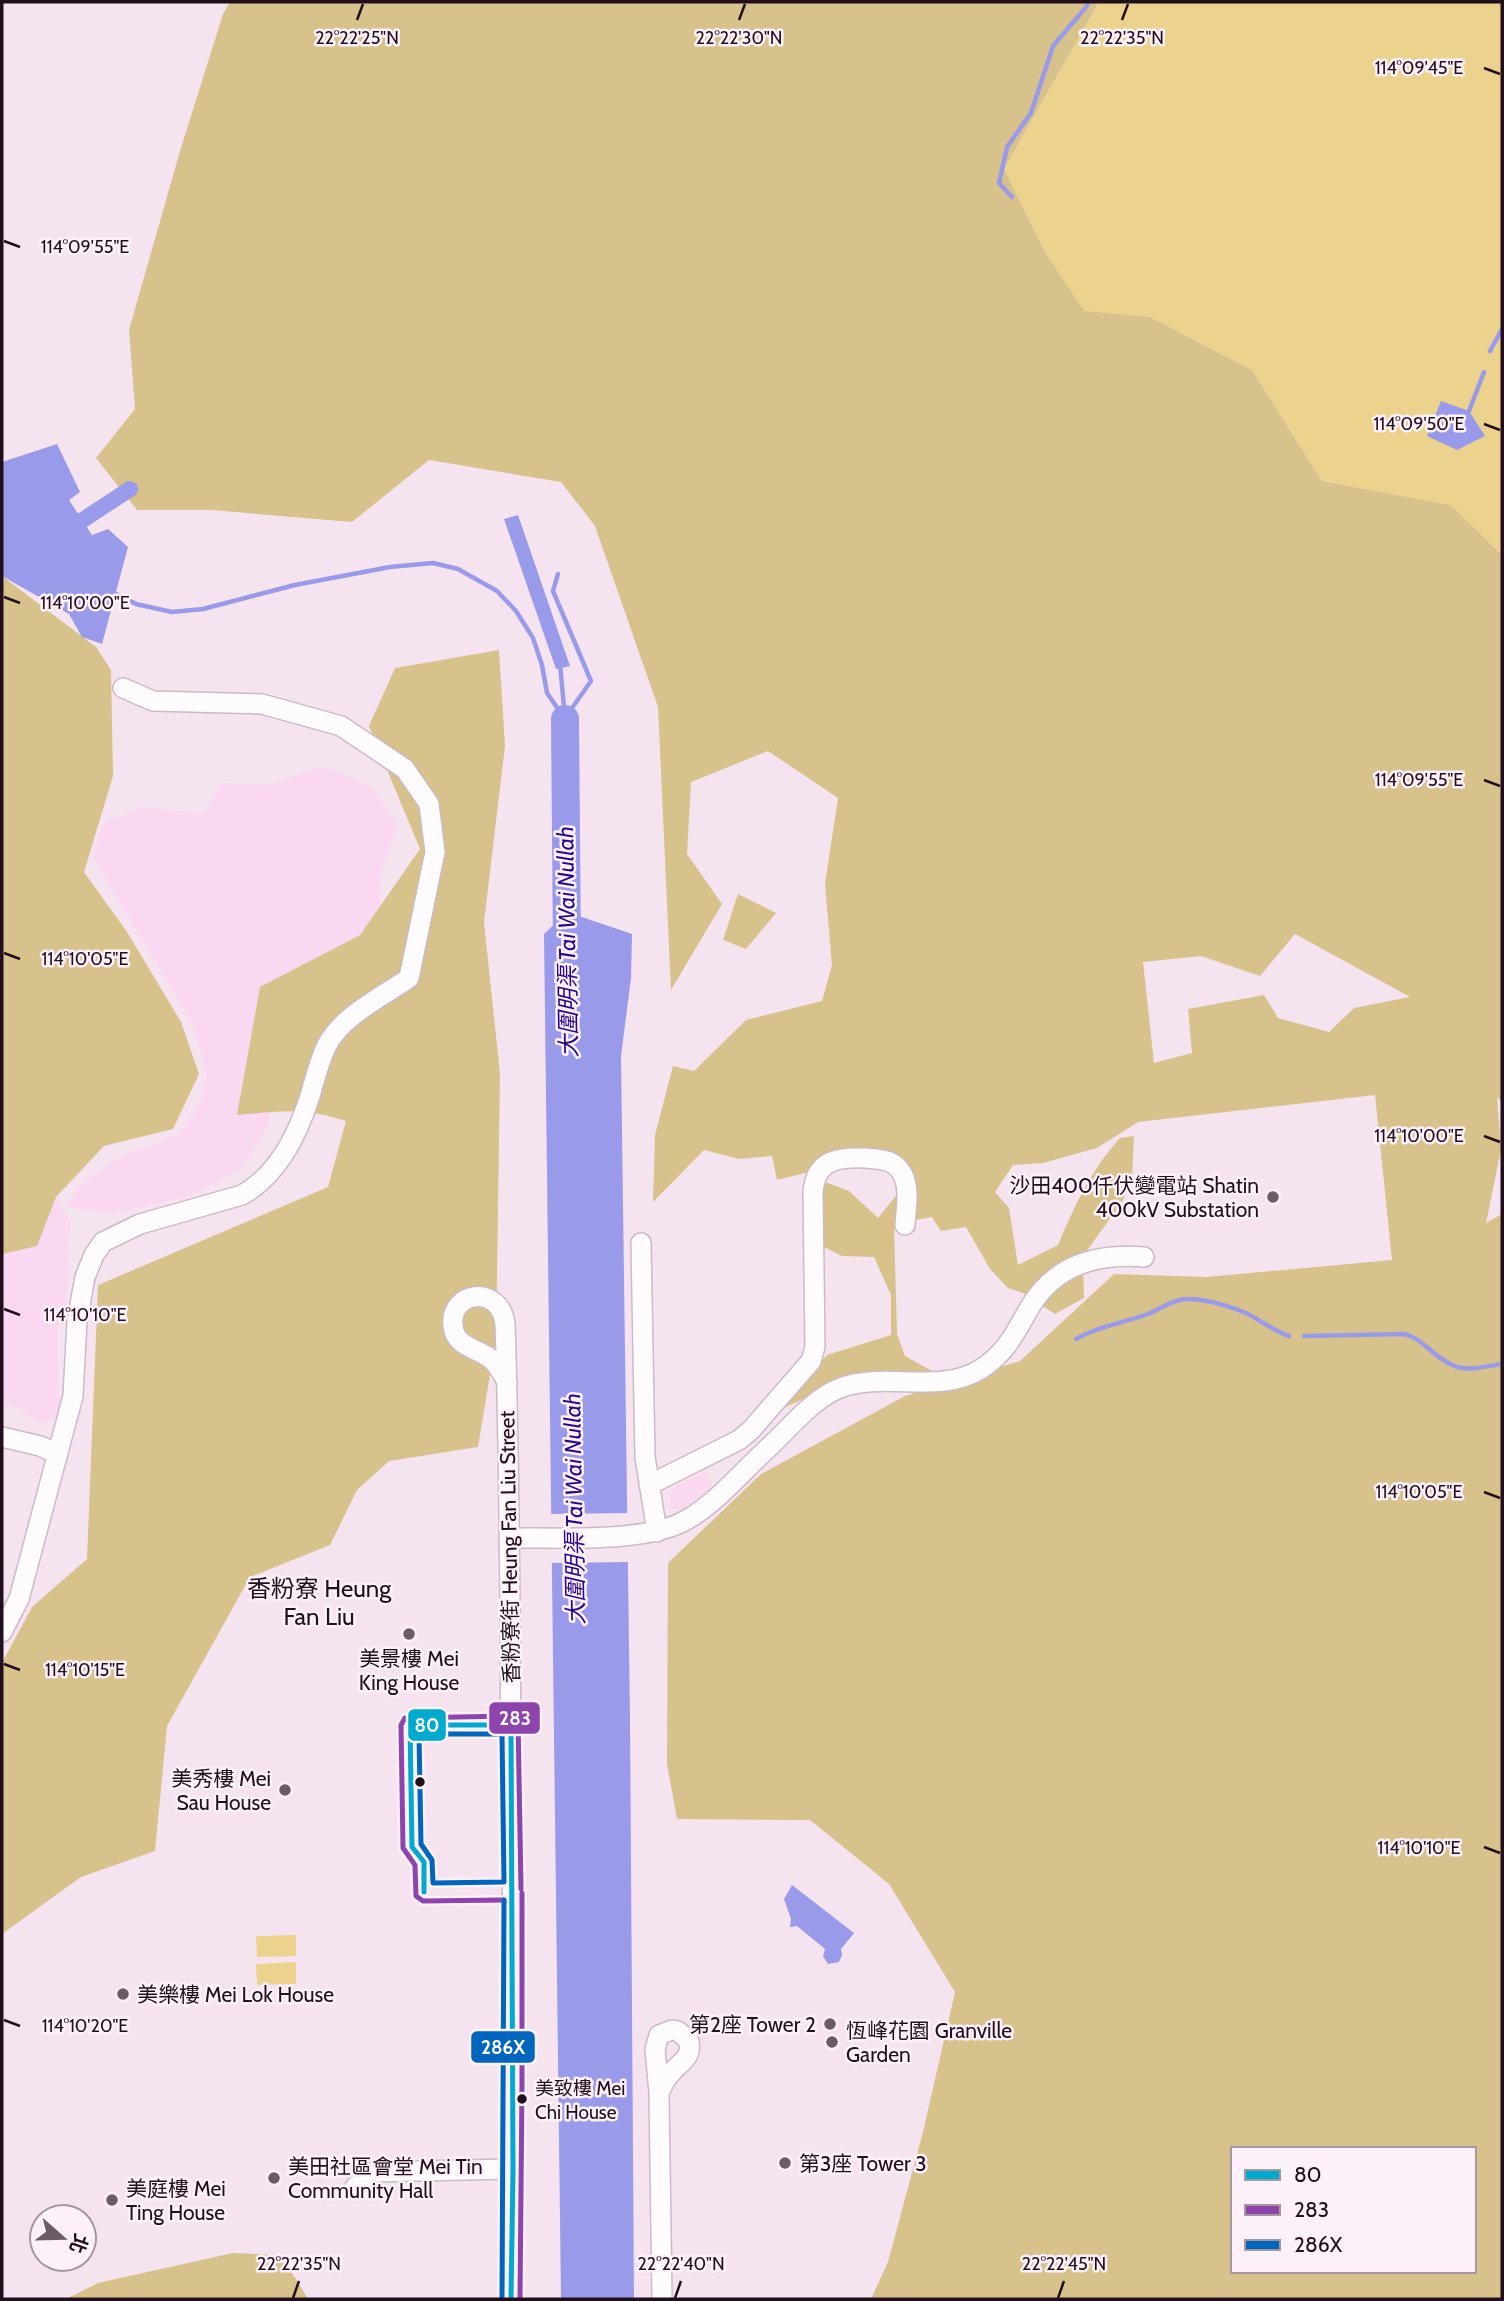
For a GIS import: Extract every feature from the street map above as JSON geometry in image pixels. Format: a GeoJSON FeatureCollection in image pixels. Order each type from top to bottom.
{"type":"FeatureCollection","features":[{"type":"Feature","properties":{"kind":"street"},"geometry":{"type":"LineString","coordinates":[[2,1632],[19,1599],[73,1396],[77,1321],[85,1277],[93,1255],[103,1242],[140,1224],[242,1195],[255,1188],[272,1172],[290,1145],[328,1044],[347,1021],[409,978],[435,852],[429,804],[405,769],[341,726],[262,704],[153,701],[123,688]]}},
{"type":"Feature","properties":{"kind":"street"},"geometry":{"type":"LineString","coordinates":[[649,1485],[739,1440],[751,1430],[811,1361],[815,1347],[814,1186],[822,1168],[843,1157],[883,1160],[894,1164],[902,1173],[906,1186],[905,1225]]}},
{"type":"Feature","properties":{"kind":"street"},"geometry":{"type":"LineString","coordinates":[[641,1243],[645,1457],[657,1532]]}},
{"type":"Feature","properties":{"kind":"street"},"geometry":{"type":"LineString","coordinates":[[510,1538],[631,1535],[657,1532],[675,1526],[700,1510],[828,1394],[860,1383],[942,1380],[976,1372],[1011,1342],[1038,1296],[1058,1275],[1088,1261],[1118,1256],[1144,1257]]}},
{"type":"Feature","properties":{"kind":"street","name":"香粉寮街 Heung Fan Liu Street"},"geometry":{"type":"LineString","coordinates":[[507,1382],[513,2169],[511,2299]]}},
{"type":"Feature","properties":{"kind":"street"},"geometry":{"type":"LineString","coordinates":[[2,1437],[40,1446],[58,1454]]}},
{"type":"Feature","properties":{"kind":"street"},"geometry":{"type":"LineString","coordinates":[[659,2093],[662,2299]]}},
{"type":"Feature","properties":{"kind":"street"},"geometry":{"type":"LineString","coordinates":[[355,2187],[372,2172],[513,2169]]}},
{"type":"Feature","properties":{"kind":"shaded area"},"geometry":{"type":"Polygon","coordinates":[[[230,2],[1099,2],[1004,169],[1045,252],[1084,311],[1150,317],[1252,370],[1322,481],[1451,505],[1502,555],[1502,1102],[1497,1097],[1501,1149],[1486,1223],[1502,1214],[1502,2299],[871,2299],[888,2262],[923,2132],[955,1992],[889,1884],[810,1820],[677,1819],[667,1764],[668,1563],[761,1474],[905,1396],[939,1386],[865,1371],[781,1409],[827,1355],[891,1335],[891,1295],[874,1257],[842,1256],[812,1241],[817,1179],[849,1191],[878,1218],[914,1173],[887,1159],[849,1148],[805,1173],[777,1180],[772,1156],[739,1159],[704,1150],[653,1202],[655,1135],[673,1066],[694,1071],[746,1020],[822,1001],[832,965],[825,884],[838,798],[768,751],[691,782],[687,854],[722,904],[671,990],[658,707],[595,526],[561,482],[429,460],[352,522],[211,510],[137,510],[96,458],[135,409],[129,330],[180,151],[223,14],[230,2]],[[1295,934],[1260,976],[1201,956],[1143,962],[1154,1063],[1192,1053],[1188,1009],[1264,995],[1278,1018],[1329,1032],[1354,1008],[1410,997],[1295,934]],[[1375,1095],[1138,1122],[1097,1148],[1043,1163],[1013,1165],[995,1192],[1009,1208],[1018,1265],[1058,1245],[1077,1202],[1100,1163],[1120,1138],[1134,1136],[1132,1180],[1122,1202],[1083,1256],[1084,1298],[1055,1314],[1023,1293],[1008,1288],[990,1269],[966,1227],[941,1231],[932,1217],[894,1224],[897,1334],[905,1356],[952,1382],[1020,1361],[1114,1274],[1206,1277],[1392,1260],[1375,1095]]]}},
{"type":"Feature","properties":{"kind":"shaded area"},"geometry":{"type":"Polygon","coordinates":[[[1099,2],[1502,2],[1502,555],[1451,505],[1322,481],[1252,370],[1150,317],[1084,312],[1045,252],[1004,169],[1099,2]]]}},
{"type":"Feature","properties":{"kind":"shaded area"},"geometry":{"type":"Polygon","coordinates":[[[2,576],[96,647],[111,670],[113,776],[84,872],[127,932],[181,1022],[199,1074],[173,1129],[104,1146],[56,1197],[37,1246],[2,1254],[2,576]]]}},
{"type":"Feature","properties":{"kind":"shaded area"},"geometry":{"type":"Polygon","coordinates":[[[499,650],[505,746],[484,922],[500,1074],[496,1339],[478,1447],[389,1461],[357,1490],[330,1545],[250,1577],[167,1726],[155,1851],[81,1877],[2,1934],[2,1663],[32,1607],[87,1559],[98,1285],[328,1187],[346,1121],[304,1112],[237,1115],[260,987],[360,935],[420,849],[369,726],[395,668],[499,650]]]}},
{"type":"Feature","properties":{"kind":"shaded area"},"geometry":{"type":"Polygon","coordinates":[[[324,766],[373,789],[398,825],[379,883],[381,918],[272,1063],[270,1122],[242,1167],[190,1196],[113,1213],[66,1208],[80,1186],[117,1159],[181,1134],[200,1103],[207,1076],[192,1023],[93,857],[102,824],[141,807],[204,814],[222,783],[268,785],[324,766]]]}},
{"type":"Feature","properties":{"kind":"shaded area"},"geometry":{"type":"Polygon","coordinates":[[[738,894],[776,913],[746,949],[723,940],[738,894]]]}},
{"type":"Feature","properties":{"kind":"shaded area"},"geometry":{"type":"Polygon","coordinates":[[[50,1188],[70,1222],[66,1309],[58,1326],[58,1384],[62,1410],[52,1420],[39,1422],[17,1407],[2,1404],[2,1234],[50,1188]]]}},
{"type":"Feature","properties":{"kind":"shaded area"},"geometry":{"type":"Polygon","coordinates":[[[706,1471],[711,1488],[684,1509],[670,1506],[670,1495],[677,1485],[706,1471]]]}},
{"type":"Feature","properties":{"kind":"shaded area"},"geometry":{"type":"Polygon","coordinates":[[[296,1935],[296,1956],[257,1957],[256,1936],[296,1935]]]}},
{"type":"Feature","properties":{"kind":"shaded area"},"geometry":{"type":"Polygon","coordinates":[[[296,1962],[296,1984],[257,1985],[256,1964],[296,1962]]]}},
{"type":"Feature","properties":{"kind":"shaded area"},"geometry":{"type":"Polygon","coordinates":[[[233,2253],[281,2255],[308,2299],[66,2299],[98,2283],[233,2253]]]}},
{"type":"Feature","properties":{"kind":"water"},"geometry":{"type":"Polygon","coordinates":[[[1441,401],[1469,411],[1485,436],[1457,450],[1427,436],[1441,401]]]}},
{"type":"Feature","properties":{"kind":"water"},"geometry":{"type":"Polygon","coordinates":[[[57,444],[80,492],[69,500],[92,535],[108,529],[128,547],[102,644],[82,637],[69,614],[2,576],[2,462],[57,444]]]}},
{"type":"Feature","properties":{"kind":"water"},"geometry":{"type":"Polygon","coordinates":[[[518,515],[570,666],[556,669],[504,519],[518,515]]]}},
{"type":"Feature","properties":{"kind":"water"},"geometry":{"type":"Polygon","coordinates":[[[567,912],[632,934],[631,978],[621,1056],[634,2299],[561,2299],[544,934],[567,912]]]}},
{"type":"Feature","properties":{"kind":"water"},"geometry":{"type":"Polygon","coordinates":[[[792,1885],[854,1933],[841,1949],[839,1962],[828,1964],[823,1956],[825,1949],[797,1926],[790,1927],[791,1919],[784,1899],[792,1885]]]}},
{"type":"Feature","properties":{"kind":"pier"},"geometry":{"type":"Polygon","coordinates":[[[631,1513],[631,1562],[548,1563],[547,1514],[631,1513]]]}},
{"type":"Feature","properties":{"kind":"waterway"},"geometry":{"type":"LineString","coordinates":[[1012,197],[999,183],[1007,147],[1031,113],[1053,46],[1088,2]]}},
{"type":"Feature","properties":{"kind":"waterway"},"geometry":{"type":"LineString","coordinates":[[1490,351],[1502,329]]}},
{"type":"Feature","properties":{"kind":"waterway"},"geometry":{"type":"LineString","coordinates":[[1469,411],[1484,372]]}},
{"type":"Feature","properties":{"kind":"waterway"},"geometry":{"type":"LineString","coordinates":[[66,531],[130,489]]}},
{"type":"Feature","properties":{"kind":"waterway"},"geometry":{"type":"LineString","coordinates":[[112,592],[136,604],[172,612],[203,609],[295,585],[390,567],[433,563],[458,569],[497,591],[516,611],[533,638],[547,693],[565,719]]}},
{"type":"Feature","properties":{"kind":"waterway"},"geometry":{"type":"LineString","coordinates":[[558,574],[553,591],[591,681],[565,718]]}},
{"type":"Feature","properties":{"kind":"waterway"},"geometry":{"type":"LineString","coordinates":[[560,664],[565,718]]}},
{"type":"Feature","properties":{"kind":"waterway","name":"大圍明渠 Tai Wai Nullah"},"geometry":{"type":"LineString","coordinates":[[565,719],[567,951]]}},
{"type":"Feature","properties":{"kind":"waterway"},"geometry":{"type":"LineString","coordinates":[[1076,1339],[1183,1299],[1201,1300],[1241,1311],[1289,1336]]}},
{"type":"Feature","properties":{"kind":"waterway"},"geometry":{"type":"LineString","coordinates":[[1304,1336],[1405,1334],[1455,1366],[1471,1368],[1502,1364]]}},
{"type":"Feature","properties":{"kind":"transit line","name":"283"},"geometry":{"type":"LineString","coordinates":[[504,1900],[423,1901],[416,1896],[415,1865],[403,1848],[401,1725],[405,1718],[511,1716],[518,1720],[521,1889]]}},
{"type":"Feature","properties":{"kind":"transit line","name":"80"},"geometry":{"type":"LineString","coordinates":[[424,1892],[424,1862],[412,1847],[410,1725],[511,1725]]}},
{"type":"Feature","properties":{"kind":"transit line","name":"80"},"geometry":{"type":"LineString","coordinates":[[511,1725],[511,2299]]}},
{"type":"Feature","properties":{"kind":"transit line","name":"286X"},"geometry":{"type":"LineString","coordinates":[[419,1734],[502,1734],[504,1882],[433,1883],[432,1860],[421,1844],[419,1734]]}},
{"type":"Feature","properties":{"kind":"transit line","name":"283"},"geometry":{"type":"LineString","coordinates":[[520,2299],[522,1893]]}},
{"type":"Feature","properties":{"kind":"transit line","name":"286X"},"geometry":{"type":"LineString","coordinates":[[502,2299],[504,1900]]}},
{"type":"Feature","properties":{"kind":"place","name":"沙田400仟伏變電站 Shatin 400kV Substation"},"geometry":{"type":"Point","coordinates":[1273,1197]}},
{"type":"Feature","properties":{"kind":"place","name":"美景樓 Mei King House"},"geometry":{"type":"Point","coordinates":[409,1634]}},
{"type":"Feature","properties":{"kind":"place","name":"美秀樓 Mei Sau House"},"geometry":{"type":"Point","coordinates":[285,1790]}},
{"type":"Feature","properties":{"kind":"place","name":"美樂樓 Mei Lok House"},"geometry":{"type":"Point","coordinates":[123,1994]}},
{"type":"Feature","properties":{"kind":"place","name":"第2座 Tower 2"},"geometry":{"type":"Point","coordinates":[830,2024]}},
{"type":"Feature","properties":{"kind":"place","name":"恆峰花園 Granville Garden"},"geometry":{"type":"Point","coordinates":[832,2042]}},
{"type":"Feature","properties":{"kind":"place","name":"美致樓 Mei Chi House"},"geometry":{"type":"Point","coordinates":[522,2099]}},
{"type":"Feature","properties":{"kind":"place","name":"第3座 Tower 3"},"geometry":{"type":"Point","coordinates":[785,2163]}},
{"type":"Feature","properties":{"kind":"place","name":"美田社區會堂 Mei Tin Community Hall"},"geometry":{"type":"Point","coordinates":[274,2178]}},
{"type":"Feature","properties":{"kind":"place","name":"美庭樓 Mei Ting House"},"geometry":{"type":"Point","coordinates":[112,2200]}},
{"type":"Feature","properties":{"kind":"district","name":"香粉寮 Heung Fan Liu"},"geometry":{"type":"Point","coordinates":[319,1602]}}]}
